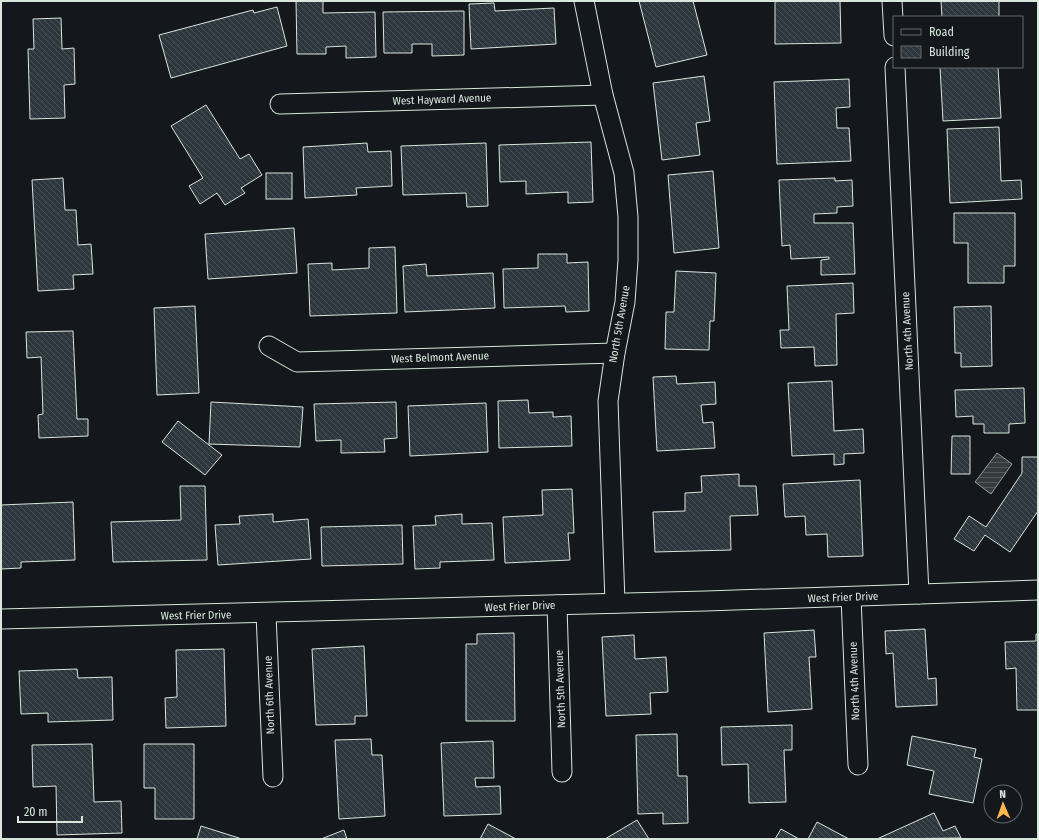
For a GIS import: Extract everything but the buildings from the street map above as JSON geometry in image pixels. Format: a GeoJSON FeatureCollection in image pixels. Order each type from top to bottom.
{"type":"FeatureCollection","features":[{"type":"Feature","properties":{"kind":"street","name":"North 5th Avenue"},"geometry":{"type":"LineString","coordinates":[[584,1],[603,95],[624,173],[628,217],[626,302],[614,353],[608,401],[615,604]]}},
{"type":"Feature","properties":{"kind":"street"},"geometry":{"type":"LineString","coordinates":[[892,1],[893,18]]}},
{"type":"Feature","properties":{"kind":"street","name":"North 4th Avenue"},"geometry":{"type":"LineString","coordinates":[[895,68],[919,594]]}},
{"type":"Feature","properties":{"kind":"street","name":"West Hayward Avenue"},"geometry":{"type":"LineString","coordinates":[[280,104],[603,95]]}},
{"type":"Feature","properties":{"kind":"street","name":"West Belmont Avenue"},"geometry":{"type":"LineString","coordinates":[[269,346],[297,362],[614,353]]}},
{"type":"Feature","properties":{"kind":"street","name":"West Frier Drive"},"geometry":{"type":"LineString","coordinates":[[1,619],[266,614],[1038,590]]}},
{"type":"Feature","properties":{"kind":"street","name":"North 4th Avenue"},"geometry":{"type":"LineString","coordinates":[[851,597],[858,765]]}},
{"type":"Feature","properties":{"kind":"street","name":"North 5th Avenue"},"geometry":{"type":"LineString","coordinates":[[557,605],[562,772]]}},
{"type":"Feature","properties":{"kind":"street","name":"North 6th Avenue"},"geometry":{"type":"LineString","coordinates":[[266,614],[273,777]]}},
{"type":"Feature","properties":{"kind":"shaded area"},"geometry":{"type":"Polygon","coordinates":[[[997,453],[1012,464],[991,494],[975,482],[997,453]]]}}]}
